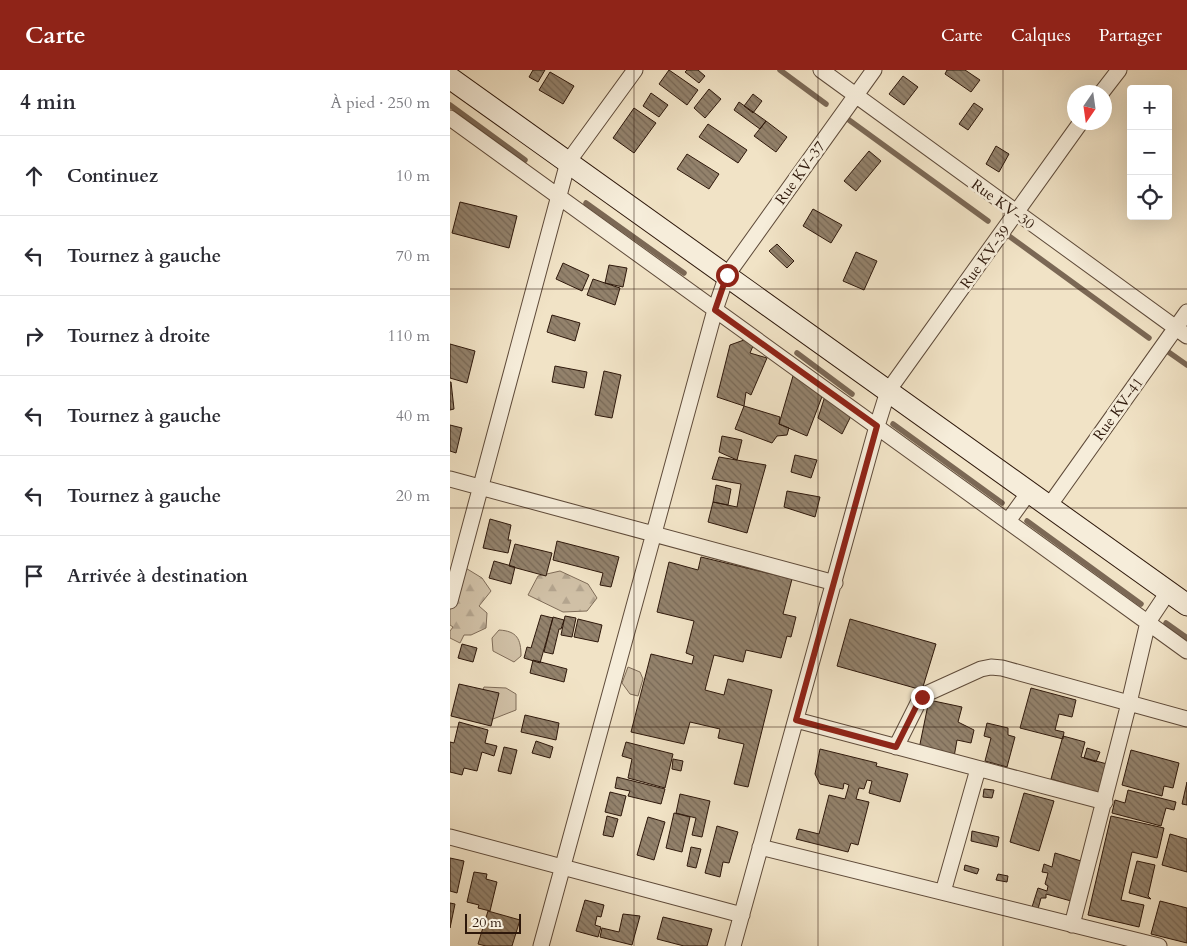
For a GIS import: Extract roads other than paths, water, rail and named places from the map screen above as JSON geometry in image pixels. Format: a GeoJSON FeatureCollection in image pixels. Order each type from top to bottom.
{"type":"FeatureCollection","features":[{"type":"Feature","properties":{"kind":"street"},"geometry":{"type":"LineString","coordinates":[[450,601],[568,162],[635,70]]}},
{"type":"Feature","properties":{"kind":"street","name":"Rue KV-30"},"geometry":{"type":"LineString","coordinates":[[821,70],[1181,332]]}},
{"type":"Feature","properties":{"kind":"street","name":"Rue KV-37"},"geometry":{"type":"LineString","coordinates":[[541,946],[715,310],[727,275],[874,70]]}},
{"type":"Feature","properties":{"kind":"street"},"geometry":{"type":"LineString","coordinates":[[1107,85],[1119,70]]}},
{"type":"Feature","properties":{"kind":"street"},"geometry":{"type":"LineString","coordinates":[[450,78],[1187,605]]}},
{"type":"Feature","properties":{"kind":"street"},"geometry":{"type":"LineString","coordinates":[[450,118],[1187,650]]}},
{"type":"Feature","properties":{"kind":"street","name":"Rue KV-39"},"geometry":{"type":"LineString","coordinates":[[733,946],[888,391],[1075,130]]}},
{"type":"Feature","properties":{"kind":"street","name":"Rue KV-41"},"geometry":{"type":"LineString","coordinates":[[1049,506],[1181,332],[1187,312]]}},
{"type":"Feature","properties":{"kind":"street"},"geometry":{"type":"LineString","coordinates":[[450,479],[835,583]]}},
{"type":"Feature","properties":{"kind":"street"},"geometry":{"type":"LineString","coordinates":[[1008,521],[1029,492]]}},
{"type":"Feature","properties":{"kind":"street"},"geometry":{"type":"LineString","coordinates":[[1072,925],[1130,703],[1148,622],[1168,592]]}},
{"type":"Feature","properties":{"kind":"street"},"geometry":{"type":"LineString","coordinates":[[896,747],[922,697],[981,669],[991,667],[1002,668],[1187,719]]}},
{"type":"Feature","properties":{"kind":"street"},"geometry":{"type":"LineString","coordinates":[[796,720],[1105,802]]}},
{"type":"Feature","properties":{"kind":"street"},"geometry":{"type":"LineString","coordinates":[[943,892],[978,768]]}},
{"type":"Feature","properties":{"kind":"street"},"geometry":{"type":"LineString","coordinates":[[450,837],[742,915]]}},
{"type":"Feature","properties":{"kind":"street"},"geometry":{"type":"LineString","coordinates":[[760,847],[1159,946]]}},
{"type":"Feature","properties":{"kind":"waterway"},"geometry":{"type":"LineString","coordinates":[[780,70],[826,104]]}},
{"type":"Feature","properties":{"kind":"waterway"},"geometry":{"type":"LineString","coordinates":[[450,105],[525,160]]}},
{"type":"Feature","properties":{"kind":"waterway"},"geometry":{"type":"LineString","coordinates":[[849,120],[988,221]]}},
{"type":"Feature","properties":{"kind":"waterway"},"geometry":{"type":"LineString","coordinates":[[586,203],[684,273]]}},
{"type":"Feature","properties":{"kind":"waterway"},"geometry":{"type":"LineString","coordinates":[[1009,236],[1149,338]]}},
{"type":"Feature","properties":{"kind":"waterway"},"geometry":{"type":"LineString","coordinates":[[1167,351],[1187,365]]}},
{"type":"Feature","properties":{"kind":"waterway"},"geometry":{"type":"LineString","coordinates":[[797,353],[852,394]]}},
{"type":"Feature","properties":{"kind":"waterway"},"geometry":{"type":"LineString","coordinates":[[893,424],[1002,503]]}},
{"type":"Feature","properties":{"kind":"waterway"},"geometry":{"type":"LineString","coordinates":[[1027,521],[1141,604]]}},
{"type":"Feature","properties":{"kind":"waterway"},"geometry":{"type":"LineString","coordinates":[[1166,623],[1187,638]]}}]}
